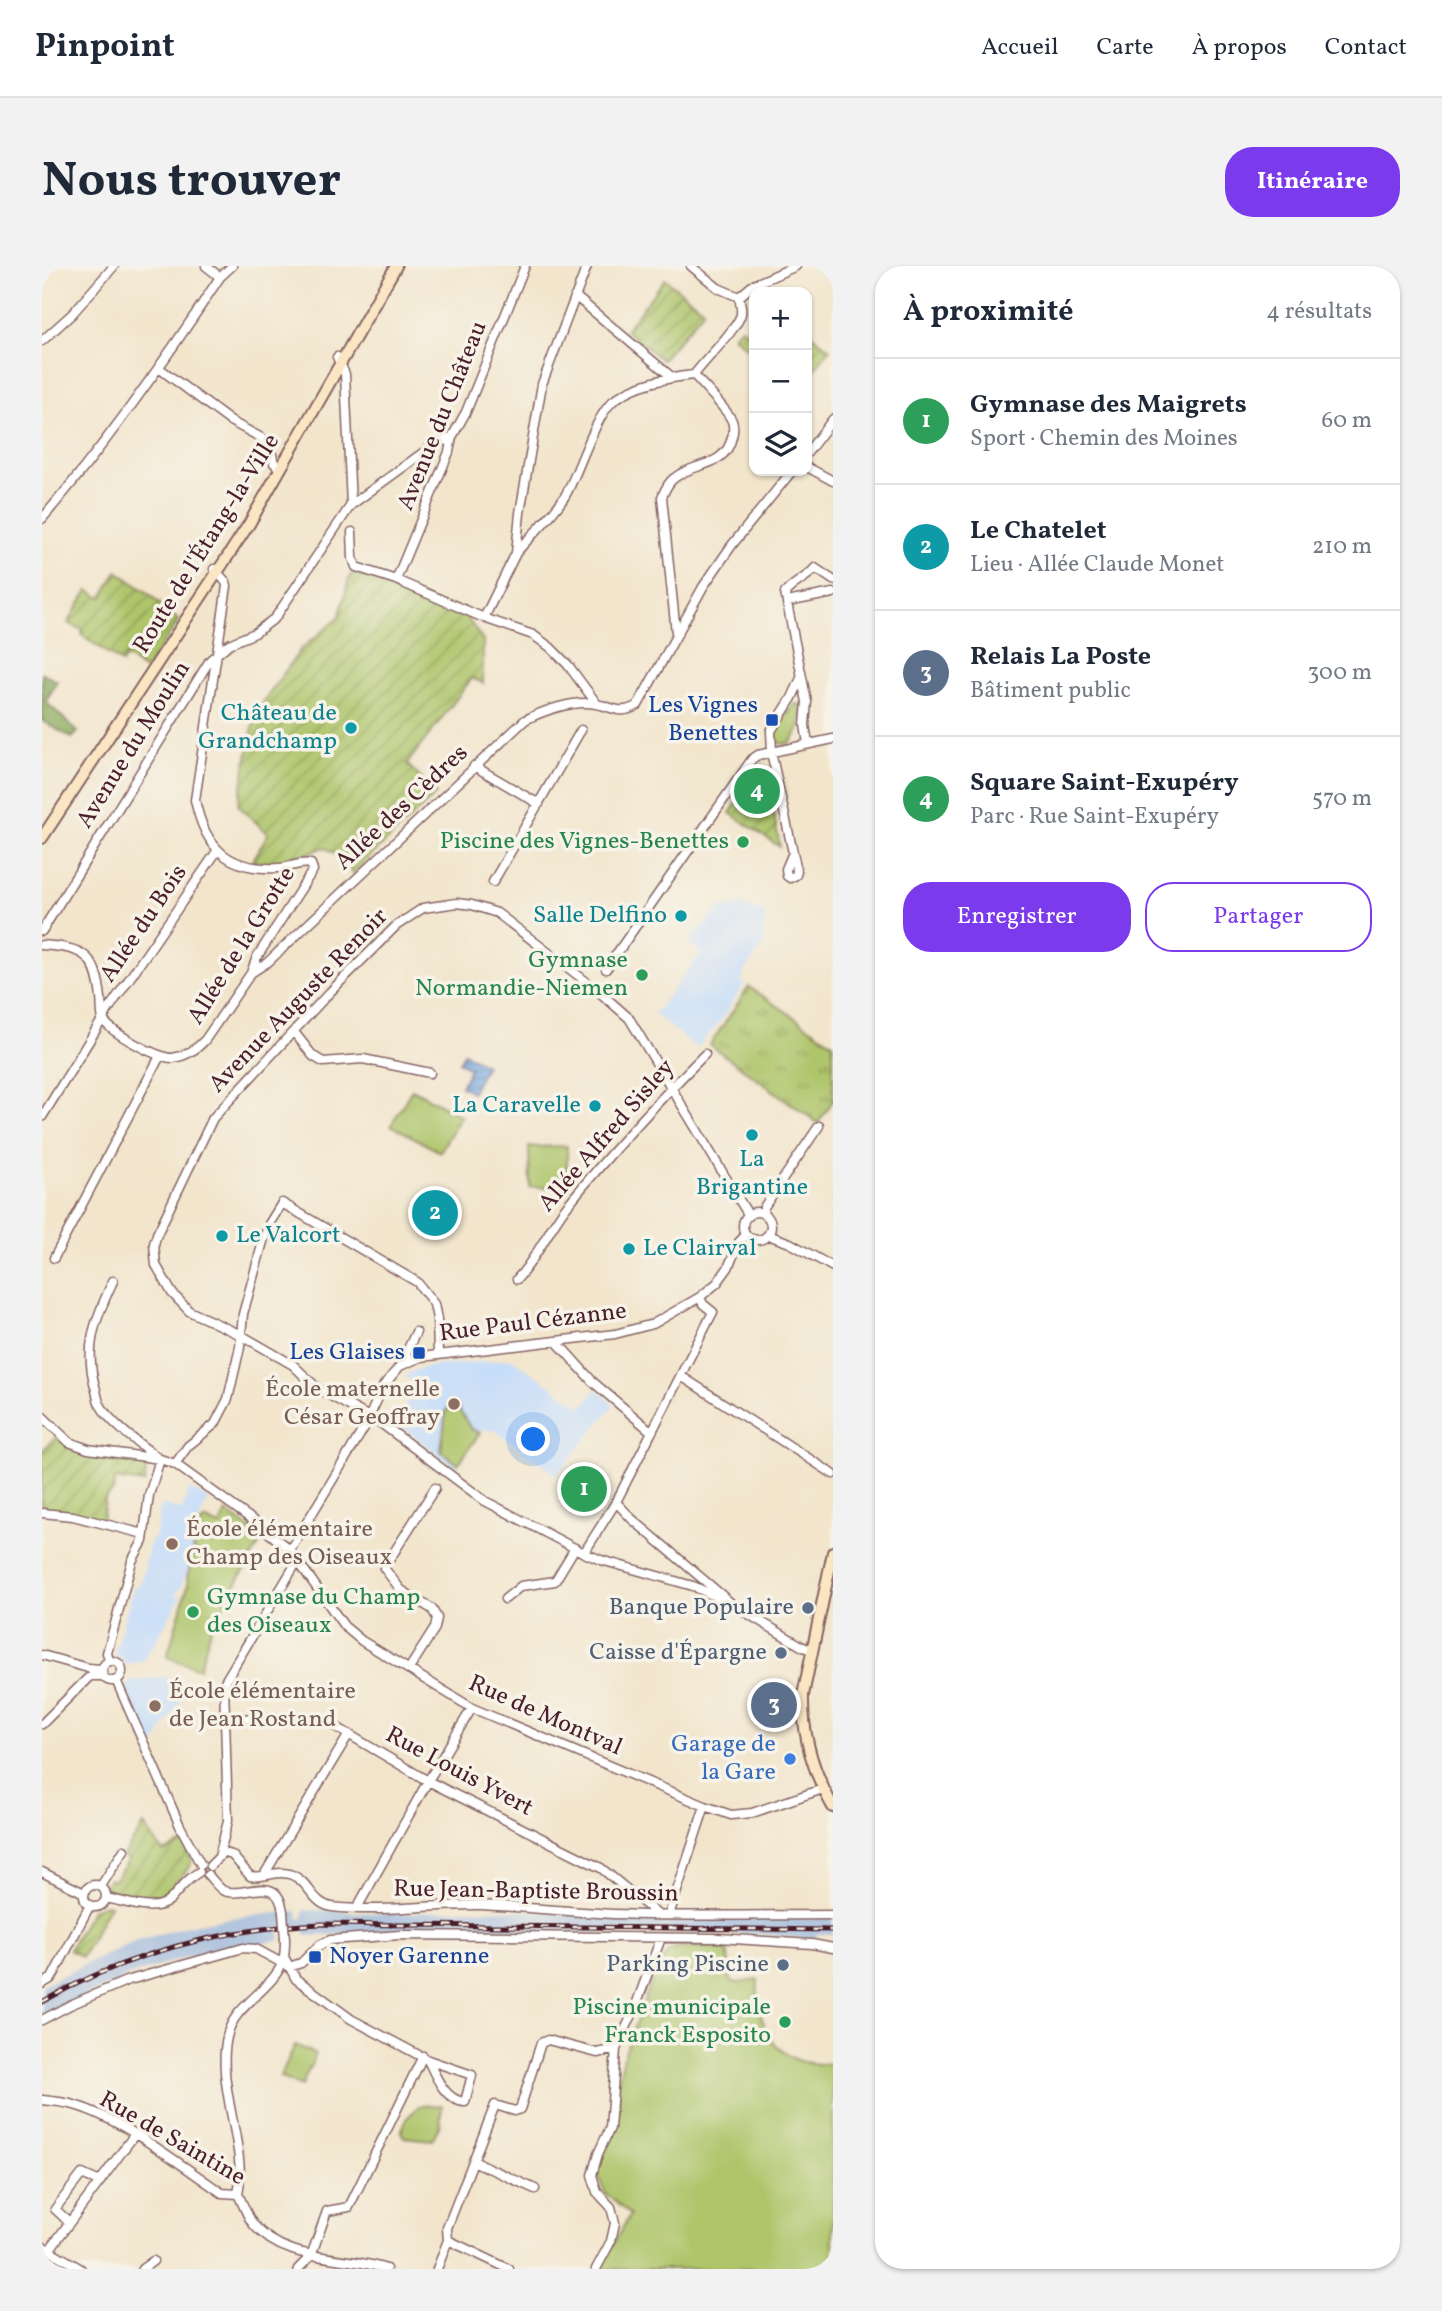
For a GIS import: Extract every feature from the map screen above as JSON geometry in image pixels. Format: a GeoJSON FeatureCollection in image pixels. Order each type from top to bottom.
{"type":"FeatureCollection","features":[{"type":"Feature","properties":{"kind":"street"},"geometry":{"type":"LineString","coordinates":[[42,341],[72,314],[114,266]]}},
{"type":"Feature","properties":{"kind":"street"},"geometry":{"type":"LineString","coordinates":[[206,266],[220,277]]}},
{"type":"Feature","properties":{"kind":"street"},"geometry":{"type":"LineString","coordinates":[[42,519],[159,368],[220,277],[232,266]]}},
{"type":"Feature","properties":{"kind":"street","name":"Route de l'Étang-la-Ville"},"geometry":{"type":"LineString","coordinates":[[42,829],[215,570],[249,524],[390,266]]}},
{"type":"Feature","properties":{"kind":"street","name":"Route de l'Étang-la-Ville"},"geometry":{"type":"LineString","coordinates":[[339,360],[396,266]]}},
{"type":"Feature","properties":{"kind":"street","name":"Avenue du Château"},"geometry":{"type":"LineString","coordinates":[[396,580],[449,452],[452,437],[466,412],[525,266]]}},
{"type":"Feature","properties":{"kind":"street"},"geometry":{"type":"LineString","coordinates":[[516,553],[542,383],[587,266]]}},
{"type":"Feature","properties":{"kind":"street"},"geometry":{"type":"LineString","coordinates":[[691,266],[718,288],[739,297]]}},
{"type":"Feature","properties":{"kind":"street"},"geometry":{"type":"LineString","coordinates":[[739,297],[753,285],[796,266]]}},
{"type":"Feature","properties":{"kind":"street"},"geometry":{"type":"LineString","coordinates":[[575,296],[673,378]]}},
{"type":"Feature","properties":{"kind":"street"},"geometry":{"type":"LineString","coordinates":[[694,376],[707,357],[738,323],[742,311],[739,297]]}},
{"type":"Feature","properties":{"kind":"street"},"geometry":{"type":"LineString","coordinates":[[339,360],[345,373],[351,505]]}},
{"type":"Feature","properties":{"kind":"street"},"geometry":{"type":"LineString","coordinates":[[159,368],[230,421],[269,442],[278,468]]}},
{"type":"Feature","properties":{"kind":"street"},"geometry":{"type":"LineString","coordinates":[[484,618],[516,553],[555,510],[564,496],[598,424],[613,401],[628,392],[673,378],[694,376]]}},
{"type":"Feature","properties":{"kind":"street"},"geometry":{"type":"LineString","coordinates":[[676,633],[662,497],[666,486],[674,478],[685,471],[717,461],[725,454],[734,429],[731,418],[694,376]]}},
{"type":"Feature","properties":{"kind":"street"},"geometry":{"type":"LineString","coordinates":[[812,446],[833,419]]}},
{"type":"Feature","properties":{"kind":"street"},"geometry":{"type":"LineString","coordinates":[[218,653],[229,644],[267,626],[275,618],[351,505],[435,444],[452,437]]}},
{"type":"Feature","properties":{"kind":"street"},"geometry":{"type":"LineString","coordinates":[[812,470],[833,481]]}},
{"type":"Feature","properties":{"kind":"street","name":"Allée des Cèdres"},"geometry":{"type":"LineString","coordinates":[[251,973],[268,962],[525,720],[553,709],[597,704],[619,711],[638,705],[703,587],[732,545],[788,476]]}},
{"type":"Feature","properties":{"kind":"street"},"geometry":{"type":"LineString","coordinates":[[352,532],[356,567],[396,580],[484,618],[522,630],[550,647],[568,665],[597,704]]}},
{"type":"Feature","properties":{"kind":"street"},"geometry":{"type":"LineString","coordinates":[[808,744],[805,725],[807,702],[785,593],[793,584],[807,578],[815,568],[833,580]]}},
{"type":"Feature","properties":{"kind":"street"},"geometry":{"type":"LineString","coordinates":[[215,570],[227,586],[195,800],[200,821],[217,851]]}},
{"type":"Feature","properties":{"kind":"street","name":"Route de l'Étang-la-Ville"},"geometry":{"type":"LineString","coordinates":[[42,838],[215,570]]}},
{"type":"Feature","properties":{"kind":"street"},"geometry":{"type":"LineString","coordinates":[[787,602],[833,593]]}},
{"type":"Feature","properties":{"kind":"street","name":"Avenue du Moulin"},"geometry":{"type":"LineString","coordinates":[[42,931],[210,660],[218,653]]}},
{"type":"Feature","properties":{"kind":"street"},"geometry":{"type":"LineString","coordinates":[[792,855],[772,752],[771,731],[802,678]]}},
{"type":"Feature","properties":{"kind":"street"},"geometry":{"type":"LineString","coordinates":[[792,698],[798,696],[807,702]]}},
{"type":"Feature","properties":{"kind":"street"},"geometry":{"type":"LineString","coordinates":[[493,882],[581,730]]}},
{"type":"Feature","properties":{"kind":"street"},"geometry":{"type":"LineString","coordinates":[[606,970],[752,759],[758,755],[833,739]]}},
{"type":"Feature","properties":{"kind":"street"},"geometry":{"type":"LineString","coordinates":[[474,766],[538,804]]}},
{"type":"Feature","properties":{"kind":"street","name":"Allée de la Grotte"},"geometry":{"type":"LineString","coordinates":[[160,1056],[180,1056],[199,1047],[251,973],[257,957],[313,870],[311,864],[304,863],[285,868],[247,866],[217,851]]}},
{"type":"Feature","properties":{"kind":"street","name":"Allée du Bois"},"geometry":{"type":"LineString","coordinates":[[42,1116],[103,1019],[217,851]]}},
{"type":"Feature","properties":{"kind":"street","name":"Avenue Auguste Renoir"},"geometry":{"type":"LineString","coordinates":[[732,1604],[693,1586],[584,1553],[485,1502],[428,1457],[370,1417],[318,1389],[293,1365],[241,1335],[189,1311],[180,1303],[156,1265],[155,1244],[157,1234],[213,1118],[365,956],[403,920],[423,908],[441,904],[472,905],[497,913],[629,1018],[749,1216]]}},
{"type":"Feature","properties":{"kind":"street"},"geometry":{"type":"LineString","coordinates":[[42,945],[75,949],[84,954],[91,962],[100,987],[103,1019],[112,1029],[160,1056],[54,1258]]}},
{"type":"Feature","properties":{"kind":"street"},"geometry":{"type":"LineString","coordinates":[[294,1032],[313,1056],[323,1062],[363,1059],[430,1073]]}},
{"type":"Feature","properties":{"kind":"street","name":"Allée Alfred Sisley"},"geometry":{"type":"LineString","coordinates":[[517,1279],[528,1268],[564,1210],[672,1087],[705,1054]]}},
{"type":"Feature","properties":{"kind":"street"},"geometry":{"type":"LineString","coordinates":[[763,1214],[764,1207],[818,1126]]}},
{"type":"Feature","properties":{"kind":"street"},"geometry":{"type":"LineString","coordinates":[[175,1464],[188,1446],[215,1424],[222,1413],[233,1383],[243,1314],[264,1238],[282,1203],[417,1282],[435,1304],[438,1354]]}},
{"type":"Feature","properties":{"kind":"street"},"geometry":{"type":"LineString","coordinates":[[768,1235],[771,1223],[763,1214],[755,1213],[749,1216],[743,1225],[746,1235],[758,1240],[768,1235],[790,1243],[833,1267]]}},
{"type":"Feature","properties":{"kind":"street","name":"Rue Paul Cézanne"},"geometry":{"type":"LineString","coordinates":[[410,1360],[438,1354],[633,1331],[669,1316],[700,1297],[728,1268],[739,1242],[746,1235]]}},
{"type":"Feature","properties":{"kind":"street"},"geometry":{"type":"LineString","coordinates":[[113,1281],[93,1334],[89,1356],[92,1378],[101,1406],[129,1436],[160,1459]]}},
{"type":"Feature","properties":{"kind":"street"},"geometry":{"type":"LineString","coordinates":[[584,1553],[616,1503],[713,1312],[702,1304],[700,1297]]}},
{"type":"Feature","properties":{"kind":"street"},"geometry":{"type":"LineString","coordinates":[[290,1550],[370,1417],[392,1374],[410,1360],[406,1353],[416,1332]]}},
{"type":"Feature","properties":{"kind":"street"},"geometry":{"type":"LineString","coordinates":[[557,1342],[593,1382],[652,1432]]}},
{"type":"Feature","properties":{"kind":"street"},"geometry":{"type":"LineString","coordinates":[[681,1376],[833,1474]]}},
{"type":"Feature","properties":{"kind":"street"},"geometry":{"type":"LineString","coordinates":[[42,1416],[69,1441],[88,1449],[160,1459]]}},
{"type":"Feature","properties":{"kind":"street"},"geometry":{"type":"LineString","coordinates":[[42,1724],[88,1678],[102,1673],[109,1660],[107,1653],[132,1562],[144,1534],[149,1495],[160,1459]]}},
{"type":"Feature","properties":{"kind":"street","name":"Rue de Montval"},"geometry":{"type":"LineString","coordinates":[[160,1459],[175,1464],[290,1550],[344,1626],[471,1708],[731,1815],[829,1799]]}},
{"type":"Feature","properties":{"kind":"street"},"geometry":{"type":"LineString","coordinates":[[409,1669],[435,1628],[437,1618],[432,1609],[401,1590],[384,1568],[435,1488]]}},
{"type":"Feature","properties":{"kind":"street"},"geometry":{"type":"LineString","coordinates":[[616,1503],[732,1604],[812,1650]]}},
{"type":"Feature","properties":{"kind":"street"},"geometry":{"type":"LineString","coordinates":[[42,1513],[73,1517],[144,1534]]}},
{"type":"Feature","properties":{"kind":"street"},"geometry":{"type":"LineString","coordinates":[[505,1599],[521,1586],[555,1581],[575,1548]]}},
{"type":"Feature","properties":{"kind":"street"},"geometry":{"type":"LineString","coordinates":[[829,1799],[806,1740],[802,1717],[803,1695],[833,1552]]}},
{"type":"Feature","properties":{"kind":"street"},"geometry":{"type":"LineString","coordinates":[[106,1898],[160,1906],[168,1902],[188,1880],[216,1861],[221,1852],[229,1814],[223,1683],[298,1560]]}},
{"type":"Feature","properties":{"kind":"street"},"geometry":{"type":"LineString","coordinates":[[42,1655],[102,1673],[107,1680],[116,1680],[121,1677],[122,1668],[116,1661],[109,1660]]}},
{"type":"Feature","properties":{"kind":"street"},"geometry":{"type":"LineString","coordinates":[[116,1680],[180,1826],[204,1870],[226,1891],[259,1888],[269,1890],[279,1899],[283,1912],[285,1962],[296,1979],[351,2019],[426,2058],[472,2075],[465,2102],[460,2102],[450,2095],[437,2081],[426,2058]]}},
{"type":"Feature","properties":{"kind":"street"},"geometry":{"type":"LineString","coordinates":[[357,1908],[471,1708]]}},
{"type":"Feature","properties":{"kind":"street","name":"Rue Louis Yvert"},"geometry":{"type":"LineString","coordinates":[[225,1719],[305,1718],[326,1721],[428,1781],[601,1868],[657,1914]]}},
{"type":"Feature","properties":{"kind":"street"},"geometry":{"type":"LineString","coordinates":[[264,1875],[349,1734]]}},
{"type":"Feature","properties":{"kind":"street"},"geometry":{"type":"LineString","coordinates":[[669,1915],[705,1806]]}},
{"type":"Feature","properties":{"kind":"street"},"geometry":{"type":"LineString","coordinates":[[101,1886],[124,1850]]}},
{"type":"Feature","properties":{"kind":"street","name":"Rue Jean-Baptiste Broussin"},"geometry":{"type":"LineString","coordinates":[[221,1852],[232,1855],[250,1876],[278,1873],[292,1875],[301,1881],[322,1905],[357,1908],[480,1905],[669,1915],[833,1915]]}},
{"type":"Feature","properties":{"kind":"street"},"geometry":{"type":"LineString","coordinates":[[42,1872],[84,1893]]}},
{"type":"Feature","properties":{"kind":"street"},"geometry":{"type":"LineString","coordinates":[[91,1885],[101,1886],[106,1891],[106,1898],[100,1906],[90,1905],[85,1900],[84,1893],[91,1885]]}},
{"type":"Feature","properties":{"kind":"street"},"geometry":{"type":"LineString","coordinates":[[42,1984],[52,1978],[90,1905]]}},
{"type":"Feature","properties":{"kind":"street"},"geometry":{"type":"LineString","coordinates":[[42,2020],[126,1980],[243,1948],[256,1949],[285,1962],[301,1963],[325,1942],[349,1938],[400,1935],[661,1938],[782,1941],[833,1948]]}},
{"type":"Feature","properties":{"kind":"street"},"geometry":{"type":"LineString","coordinates":[[596,2269],[611,2241],[615,2223],[611,2207],[597,2192],[592,2175],[610,2128],[616,2049],[634,2013],[661,1938]]}},
{"type":"Feature","properties":{"kind":"street"},"geometry":{"type":"LineString","coordinates":[[238,2194],[240,2174],[227,2088],[227,2035],[236,2017],[285,1962]]}},
{"type":"Feature","properties":{"kind":"street"},"geometry":{"type":"LineString","coordinates":[[437,2269],[448,2240],[447,2228],[495,2105],[515,2111],[520,2109],[544,2040],[597,2053],[616,2049]]}},
{"type":"Feature","properties":{"kind":"street"},"geometry":{"type":"LineString","coordinates":[[298,2269],[311,2256],[327,2211],[349,2207],[426,2058]]}},
{"type":"Feature","properties":{"kind":"street","name":"Rue de Saintine"},"geometry":{"type":"LineString","coordinates":[[42,2100],[75,2105],[135,2134],[222,2193],[238,2194],[252,2222],[280,2246],[311,2256],[366,2262],[386,2269]]}},
{"type":"Feature","properties":{"kind":"street"},"geometry":{"type":"LineString","coordinates":[[81,2269],[46,2248],[69,2222],[135,2134]]}},
{"type":"Feature","properties":{"kind":"street"},"geometry":{"type":"LineString","coordinates":[[474,2161],[535,2189]]}},
{"type":"Feature","properties":{"kind":"street"},"geometry":{"type":"LineString","coordinates":[[69,2222],[55,2209],[82,2174],[100,2182]]}},
{"type":"Feature","properties":{"kind":"street"},"geometry":{"type":"LineString","coordinates":[[448,2240],[509,2269]]}},
{"type":"Feature","properties":{"kind":"street"},"geometry":{"type":"LineString","coordinates":[[142,2269],[153,2261]]}},
{"type":"Feature","properties":{"kind":"shaded area"},"geometry":{"type":"Polygon","coordinates":[[[740,904],[764,913],[762,932],[765,943],[745,970],[741,982],[745,983],[723,1018],[697,1048],[654,1014],[701,953],[688,942],[721,907],[740,904]]]}},
{"type":"Feature","properties":{"kind":"shaded area"},"geometry":{"type":"Polygon","coordinates":[[[512,1359],[582,1407],[597,1389],[614,1405],[557,1475],[496,1431],[483,1429],[455,1468],[398,1424],[394,1426],[417,1383],[404,1376],[426,1367],[512,1359]]]}},
{"type":"Feature","properties":{"kind":"shaded area"},"geometry":{"type":"Polygon","coordinates":[[[189,1489],[208,1499],[200,1517],[193,1549],[195,1550],[187,1577],[184,1576],[181,1589],[178,1589],[176,1595],[181,1596],[142,1662],[127,1664],[114,1653],[134,1586],[138,1586],[142,1580],[151,1538],[155,1539],[161,1504],[182,1510],[189,1489]]]}},
{"type":"Feature","properties":{"kind":"shaded area","name":"École élémentaire de Jean Rostand"},"geometry":{"type":"Polygon","coordinates":[[[165,1677],[190,1685],[150,1751],[125,1689],[131,1681],[165,1677]]]}},
{"type":"Feature","properties":{"kind":"shaded area"},"geometry":{"type":"Polygon","coordinates":[[[466,1909],[658,1916],[833,1918],[833,1934],[817,1934],[816,1939],[761,1934],[408,1931],[306,1936],[303,1926],[278,1928],[280,1940],[184,1958],[131,1975],[42,2016],[42,1985],[133,1942],[186,1926],[297,1911],[299,1919],[303,1918],[304,1910],[401,1914],[466,1909]]]}},
{"type":"Feature","properties":{"kind":"green space"},"geometry":{"type":"Polygon","coordinates":[[[665,279],[704,310],[662,360],[625,330],[665,279]]]}},
{"type":"Feature","properties":{"kind":"green space"},"geometry":{"type":"Polygon","coordinates":[[[741,327],[749,334],[749,350],[733,336],[741,327]]]}},
{"type":"Feature","properties":{"kind":"green space"},"geometry":{"type":"Polygon","coordinates":[[[812,335],[830,349],[812,372],[812,335]]]}},
{"type":"Feature","properties":{"kind":"green space"},"geometry":{"type":"Polygon","coordinates":[[[117,571],[148,593],[179,621],[145,670],[126,657],[122,663],[82,635],[83,630],[68,623],[88,590],[102,598],[117,571]]]}},
{"type":"Feature","properties":{"kind":"green space"},"geometry":{"type":"Polygon","coordinates":[[[357,573],[466,616],[483,641],[483,683],[472,678],[407,764],[436,794],[353,873],[334,853],[324,847],[285,863],[252,862],[268,834],[238,805],[253,726],[263,703],[301,649],[339,618],[350,575],[357,573]]]}},
{"type":"Feature","properties":{"kind":"green space"},"geometry":{"type":"Polygon","coordinates":[[[42,673],[57,681],[46,702],[78,732],[72,738],[42,721],[42,673]]]}},
{"type":"Feature","properties":{"kind":"green space"},"geometry":{"type":"Polygon","coordinates":[[[795,704],[800,705],[801,710],[798,730],[790,743],[781,744],[775,739],[775,730],[795,704]]]}},
{"type":"Feature","properties":{"kind":"green space"},"geometry":{"type":"Polygon","coordinates":[[[762,765],[766,770],[780,847],[730,813],[762,765]]]}},
{"type":"Feature","properties":{"kind":"green space"},"geometry":{"type":"Polygon","coordinates":[[[749,987],[833,1043],[833,1101],[818,1123],[710,1045],[749,987]]]}},
{"type":"Feature","properties":{"kind":"green space"},"geometry":{"type":"Polygon","coordinates":[[[412,1089],[461,1116],[440,1152],[391,1125],[412,1089]]]}},
{"type":"Feature","properties":{"kind":"green space"},"geometry":{"type":"Polygon","coordinates":[[[567,1146],[567,1187],[530,1187],[529,1147],[567,1146]]]}},
{"type":"Feature","properties":{"kind":"green space"},"geometry":{"type":"Polygon","coordinates":[[[450,1406],[457,1406],[471,1429],[480,1433],[458,1464],[441,1451],[446,1411],[450,1406]]]}},
{"type":"Feature","properties":{"kind":"green space"},"geometry":{"type":"Polygon","coordinates":[[[57,1436],[77,1449],[144,1465],[145,1483],[115,1479],[113,1491],[105,1499],[102,1521],[42,1511],[42,1451],[57,1436]]]}},
{"type":"Feature","properties":{"kind":"green space"},"geometry":{"type":"Polygon","coordinates":[[[226,1512],[253,1531],[250,1537],[254,1539],[257,1534],[263,1538],[212,1625],[199,1669],[167,1657],[188,1585],[187,1577],[195,1550],[192,1549],[200,1524],[206,1520],[220,1526],[226,1512]]]}},
{"type":"Feature","properties":{"kind":"green space"},"geometry":{"type":"Polygon","coordinates":[[[144,1825],[163,1852],[184,1843],[192,1861],[160,1900],[107,1890],[105,1885],[109,1878],[114,1880],[129,1860],[123,1856],[144,1825]]]}},
{"type":"Feature","properties":{"kind":"green space"},"geometry":{"type":"Polygon","coordinates":[[[110,1905],[82,1957],[69,1950],[92,1909],[110,1905]]]}},
{"type":"Feature","properties":{"kind":"green space"},"geometry":{"type":"Polygon","coordinates":[[[680,1947],[727,1948],[731,1981],[738,1983],[758,1980],[761,2014],[774,2042],[785,2053],[798,2060],[814,2064],[833,2063],[833,2269],[599,2269],[630,2215],[605,2193],[598,2176],[598,2164],[619,2112],[618,2080],[626,2049],[656,1969],[668,1952],[680,1947]]]}},
{"type":"Feature","properties":{"kind":"green space"},"geometry":{"type":"Polygon","coordinates":[[[295,2045],[316,2054],[301,2087],[280,2077],[295,2045]]]}},
{"type":"Feature","properties":{"kind":"green space"},"geometry":{"type":"Polygon","coordinates":[[[442,2105],[440,2125],[432,2140],[404,2137],[401,2132],[407,2118],[419,2106],[442,2105]]]}},
{"type":"Feature","properties":{"kind":"water"},"geometry":{"type":"Polygon","coordinates":[[[464,1053],[486,1065],[472,1092],[461,1086],[470,1068],[459,1062],[464,1053]]]}},
{"type":"Feature","properties":{"kind":"railway"},"geometry":{"type":"LineString","coordinates":[[42,2002],[108,1970],[178,1946],[285,1926],[322,1924],[833,1930]]}},
{"type":"Feature","properties":{"kind":"place","name":"Les Vignes Benettes"},"geometry":{"type":"Point","coordinates":[772,720]}},
{"type":"Feature","properties":{"kind":"place","name":"Château de Grandchamp"},"geometry":{"type":"Point","coordinates":[351,728]}},
{"type":"Feature","properties":{"kind":"place","name":"Square Saint-Exupéry"},"geometry":{"type":"Point","coordinates":[757,791]}},
{"type":"Feature","properties":{"kind":"place","name":"Piscine des Vignes-Benettes"},"geometry":{"type":"Point","coordinates":[743,842]}},
{"type":"Feature","properties":{"kind":"place","name":"Salle Delfino"},"geometry":{"type":"Point","coordinates":[681,916]}},
{"type":"Feature","properties":{"kind":"place","name":"Gymnase Normandie-Niemen"},"geometry":{"type":"Point","coordinates":[642,975]}},
{"type":"Feature","properties":{"kind":"place","name":"La Caravelle"},"geometry":{"type":"Point","coordinates":[595,1106]}},
{"type":"Feature","properties":{"kind":"place","name":"La Brigantine"},"geometry":{"type":"Point","coordinates":[752,1135]}},
{"type":"Feature","properties":{"kind":"place","name":"Le Chatelet"},"geometry":{"type":"Point","coordinates":[435,1213]}},
{"type":"Feature","properties":{"kind":"place","name":"Le Valcort"},"geometry":{"type":"Point","coordinates":[222,1236]}},
{"type":"Feature","properties":{"kind":"place","name":"Le Clairval"},"geometry":{"type":"Point","coordinates":[629,1249]}},
{"type":"Feature","properties":{"kind":"place","name":"Les Glaises"},"geometry":{"type":"Point","coordinates":[419,1353]}},
{"type":"Feature","properties":{"kind":"place","name":"École maternelle César Geoffray"},"geometry":{"type":"Point","coordinates":[454,1404]}},
{"type":"Feature","properties":{"kind":"place","name":"Gymnase des Maigrets"},"geometry":{"type":"Point","coordinates":[584,1489]}},
{"type":"Feature","properties":{"kind":"place","name":"École élémentaire Champ des Oiseaux"},"geometry":{"type":"Point","coordinates":[172,1544]}},
{"type":"Feature","properties":{"kind":"place","name":"Banque Populaire"},"geometry":{"type":"Point","coordinates":[808,1608]}},
{"type":"Feature","properties":{"kind":"place","name":"Gymnase du Champ des Oiseaux"},"geometry":{"type":"Point","coordinates":[193,1612]}},
{"type":"Feature","properties":{"kind":"place","name":"Caisse d'Épargne"},"geometry":{"type":"Point","coordinates":[781,1653]}},
{"type":"Feature","properties":{"kind":"place","name":"Relais La Poste"},"geometry":{"type":"Point","coordinates":[774,1705]}},
{"type":"Feature","properties":{"kind":"place","name":"École élémentaire de Jean Rostand"},"geometry":{"type":"Point","coordinates":[155,1706]}},
{"type":"Feature","properties":{"kind":"place","name":"Garage de la Gare"},"geometry":{"type":"Point","coordinates":[790,1759]}},
{"type":"Feature","properties":{"kind":"place","name":"Noyer Garenne"},"geometry":{"type":"Point","coordinates":[315,1957]}},
{"type":"Feature","properties":{"kind":"place","name":"Parking Piscine"},"geometry":{"type":"Point","coordinates":[783,1965]}},
{"type":"Feature","properties":{"kind":"place","name":"Piscine municipale Franck Esposito"},"geometry":{"type":"Point","coordinates":[785,2022]}}]}
